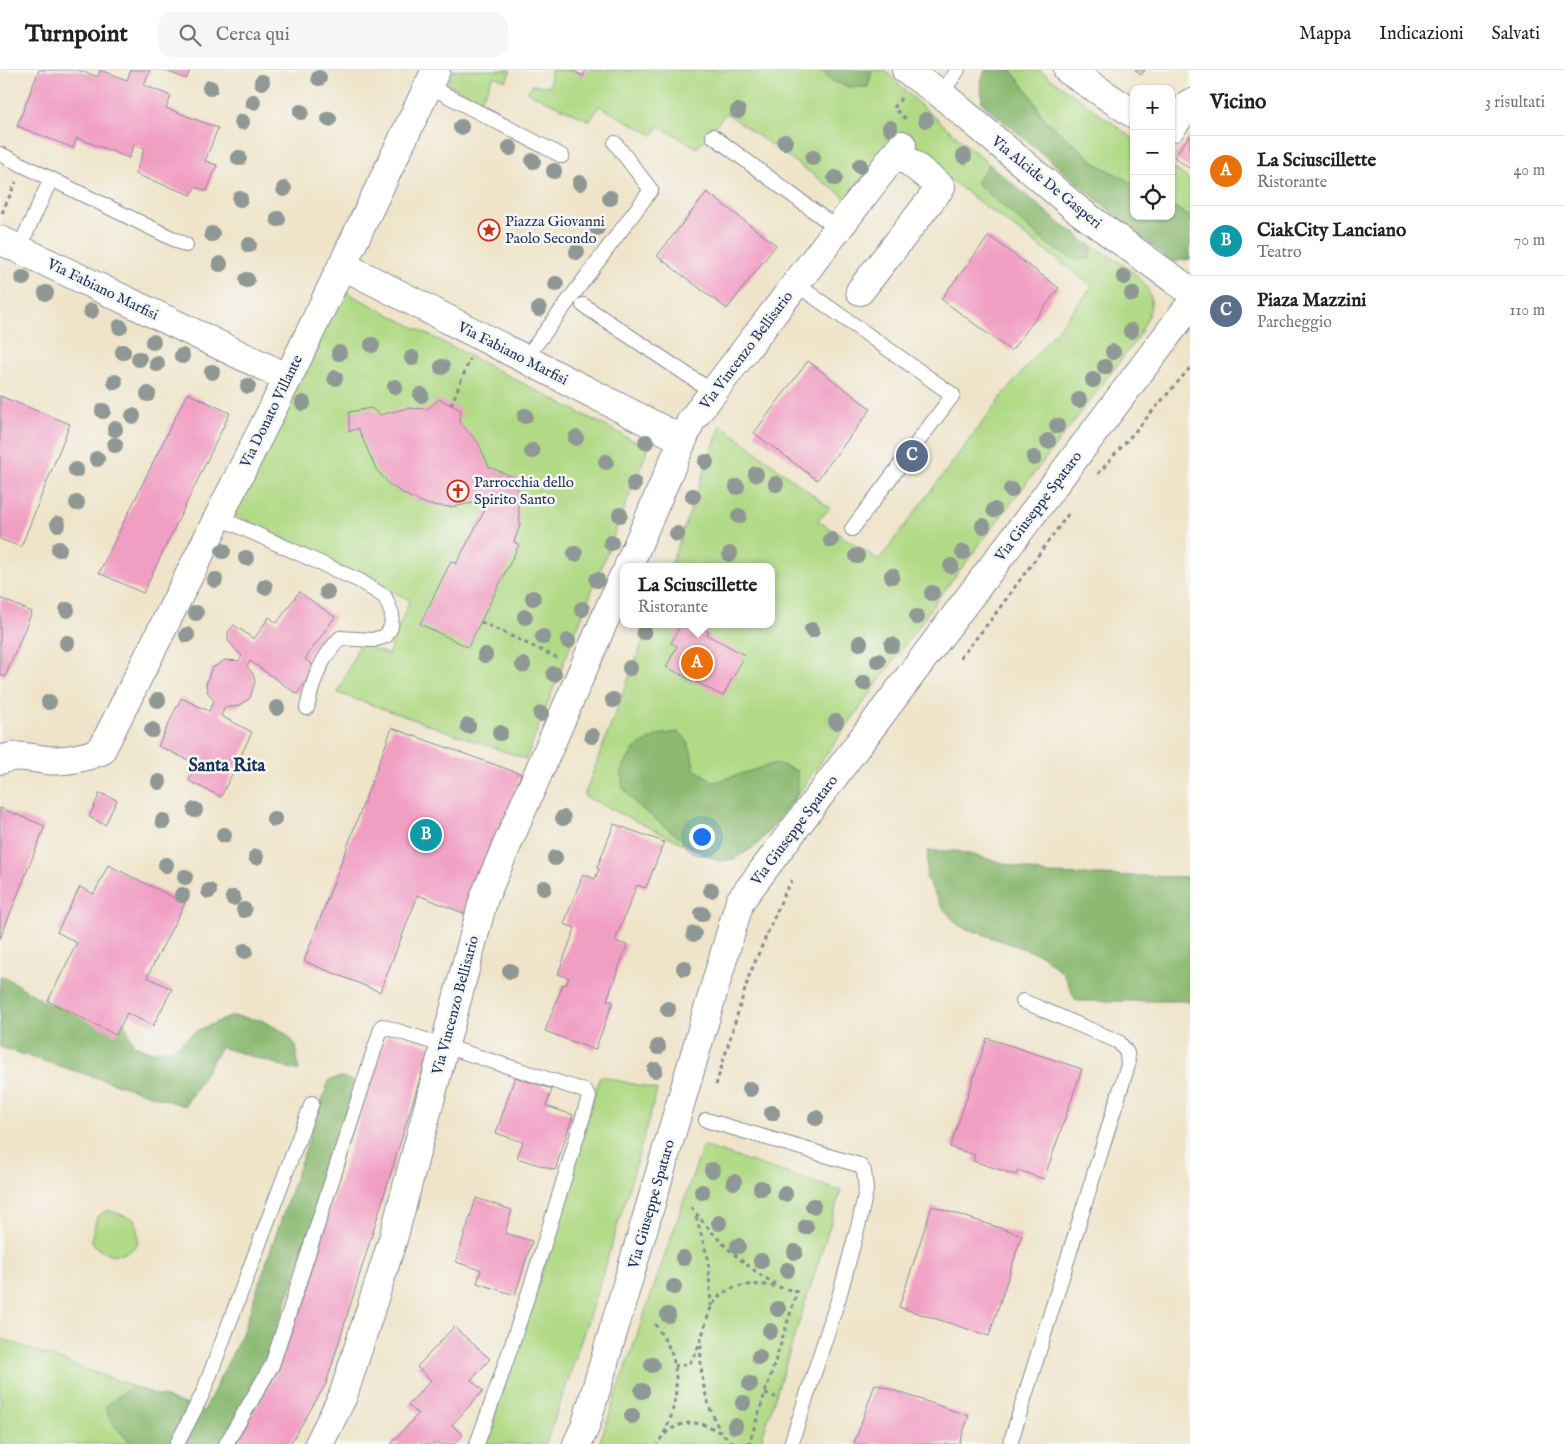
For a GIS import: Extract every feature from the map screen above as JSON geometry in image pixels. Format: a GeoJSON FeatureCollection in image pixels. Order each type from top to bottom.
{"type":"FeatureCollection","features":[{"type":"Feature","properties":{"kind":"street"},"geometry":{"type":"LineString","coordinates":[[1068,70],[1130,111]]}},
{"type":"Feature","properties":{"kind":"street","name":"Via Alcide De Gasperi"},"geometry":{"type":"LineString","coordinates":[[912,74],[941,94],[1078,210],[1190,291]]}},
{"type":"Feature","properties":{"kind":"street","name":"Via Donato Villante"},"geometry":{"type":"LineString","coordinates":[[6,753],[47,760],[70,760],[101,751],[288,378],[432,78]]}},
{"type":"Feature","properties":{"kind":"street"},"geometry":{"type":"LineString","coordinates":[[1175,123],[1190,102]]}},
{"type":"Feature","properties":{"kind":"street"},"geometry":{"type":"LineString","coordinates":[[860,291],[941,186],[899,149]]}},
{"type":"Feature","properties":{"kind":"street","name":"Via Vincenzo Bellisario"},"geometry":{"type":"LineString","coordinates":[[630,563],[691,421],[899,149]]}},
{"type":"Feature","properties":{"kind":"street","name":"Via Fabiano Marfisi"},"geometry":{"type":"LineString","coordinates":[[9,244],[288,378]]}},
{"type":"Feature","properties":{"kind":"street","name":"Via Fabiano Marfisi"},"geometry":{"type":"LineString","coordinates":[[342,265],[683,440]]}},
{"type":"Feature","properties":{"kind":"street","name":"Via Giuseppe Spataro"},"geometry":{"type":"LineString","coordinates":[[577,1444],[585,1427],[740,901],[1190,305]]}},
{"type":"Feature","properties":{"kind":"street","name":"Via Vincenzo Bellisario"},"geometry":{"type":"LineString","coordinates":[[319,1444],[343,1396],[390,1249],[484,898],[620,584]]}},
{"type":"Feature","properties":{"kind":"lane"},"geometry":{"type":"LineString","coordinates":[[941,94],[958,70]]}},
{"type":"Feature","properties":{"kind":"lane"},"geometry":{"type":"LineString","coordinates":[[432,78],[562,156]]}},
{"type":"Feature","properties":{"kind":"lane"},"geometry":{"type":"LineString","coordinates":[[713,136],[838,229]]}},
{"type":"Feature","properties":{"kind":"lane"},"geometry":{"type":"LineString","coordinates":[[525,359],[651,190],[615,143]]}},
{"type":"Feature","properties":{"kind":"lane"},"geometry":{"type":"LineString","coordinates":[[0,154],[186,244]]}},
{"type":"Feature","properties":{"kind":"lane"},"geometry":{"type":"LineString","coordinates":[[9,244],[51,179]]}},
{"type":"Feature","properties":{"kind":"lane"},"geometry":{"type":"LineString","coordinates":[[796,284],[953,395],[852,528]]}},
{"type":"Feature","properties":{"kind":"lane"},"geometry":{"type":"LineString","coordinates":[[583,305],[713,392]]}},
{"type":"Feature","properties":{"kind":"lane"},"geometry":{"type":"LineString","coordinates":[[218,517],[360,581],[385,596],[392,614],[391,627],[386,636],[373,640],[340,638],[329,650],[312,680],[307,708]]}},
{"type":"Feature","properties":{"kind":"lane"},"geometry":{"type":"LineString","coordinates":[[1010,1444],[1128,1064],[1127,1053],[1118,1042],[1023,1001]]}},
{"type":"Feature","properties":{"kind":"lane"},"geometry":{"type":"LineString","coordinates":[[226,1444],[272,1365],[382,1026],[585,1091],[589,1097],[531,1286],[477,1444]]}},
{"type":"Feature","properties":{"kind":"lane"},"geometry":{"type":"LineString","coordinates":[[177,1444],[203,1393],[312,1104]]}},
{"type":"Feature","properties":{"kind":"lane"},"geometry":{"type":"LineString","coordinates":[[706,1120],[859,1165],[866,1178],[866,1190],[860,1219],[839,1297],[791,1444]]}},
{"type":"Feature","properties":{"kind":"path"},"geometry":{"type":"LineString","coordinates":[[899,149],[894,138],[907,120],[894,108],[912,74]]}},
{"type":"Feature","properties":{"kind":"path"},"geometry":{"type":"LineString","coordinates":[[0,218],[24,165]]}},
{"type":"Feature","properties":{"kind":"path"},"geometry":{"type":"LineString","coordinates":[[451,405],[470,357]]}},
{"type":"Feature","properties":{"kind":"path"},"geometry":{"type":"LineString","coordinates":[[1094,479],[1190,368]]}},
{"type":"Feature","properties":{"kind":"path"},"geometry":{"type":"LineString","coordinates":[[959,659],[990,621],[1071,511]]}},
{"type":"Feature","properties":{"kind":"path"},"geometry":{"type":"LineString","coordinates":[[481,622],[583,670]]}},
{"type":"Feature","properties":{"kind":"path"},"geometry":{"type":"LineString","coordinates":[[716,1085],[749,976],[784,892],[795,876]]}},
{"type":"Feature","properties":{"kind":"path"},"geometry":{"type":"LineString","coordinates":[[674,1366],[689,1364],[696,1354],[711,1307],[708,1258],[702,1230],[691,1207],[724,1246],[741,1261],[778,1286]]}},
{"type":"Feature","properties":{"kind":"path"},"geometry":{"type":"LineString","coordinates":[[711,1307],[719,1297],[731,1289],[766,1284],[797,1292],[749,1444]]}},
{"type":"Feature","properties":{"kind":"path"},"geometry":{"type":"LineString","coordinates":[[654,1324],[667,1343],[674,1366],[672,1415],[664,1435]]}},
{"type":"Feature","properties":{"kind":"path"},"geometry":{"type":"LineString","coordinates":[[701,1342],[700,1372],[712,1414],[720,1431],[734,1444]]}},
{"type":"Feature","properties":{"kind":"path"},"geometry":{"type":"LineString","coordinates":[[765,1394],[776,1397]]}},
{"type":"Feature","properties":{"kind":"path"},"geometry":{"type":"LineString","coordinates":[[656,1444],[672,1427],[696,1422],[720,1431]]}},
{"type":"Feature","properties":{"kind":"green space"},"geometry":{"type":"Polygon","coordinates":[[[454,70],[511,70],[506,81],[494,76],[481,100],[447,84],[454,70]]]}},
{"type":"Feature","properties":{"kind":"green space"},"geometry":{"type":"Polygon","coordinates":[[[551,70],[572,70],[583,76],[586,70],[821,70],[832,81],[867,87],[872,70],[885,70],[918,103],[989,164],[977,183],[1049,245],[1092,249],[1088,243],[1134,273],[1142,281],[1151,299],[1149,314],[1137,339],[940,596],[783,815],[756,845],[730,859],[719,861],[584,796],[647,628],[775,628],[775,563],[671,563],[721,425],[830,508],[818,521],[879,560],[1003,395],[1093,286],[899,140],[853,203],[726,113],[697,148],[659,126],[653,135],[599,106],[590,121],[527,92],[532,85],[550,86],[551,70]]]}},
{"type":"Feature","properties":{"kind":"green space"},"geometry":{"type":"Polygon","coordinates":[[[821,70],[872,70],[868,87],[849,87],[832,81],[821,70]]]}},
{"type":"Feature","properties":{"kind":"green space"},"geometry":{"type":"Polygon","coordinates":[[[985,70],[1011,70],[1031,96],[1044,119],[1097,164],[1130,182],[1130,220],[1175,220],[1175,208],[1190,217],[1190,259],[1171,262],[982,103],[981,82],[985,70]]]}},
{"type":"Feature","properties":{"kind":"green space"},"geometry":{"type":"Polygon","coordinates":[[[1011,70],[1039,70],[1130,136],[1130,182],[1097,164],[1044,119],[1031,96],[1011,70]]]}},
{"type":"Feature","properties":{"kind":"green space"},"geometry":{"type":"Polygon","coordinates":[[[989,164],[1063,226],[1077,234],[1092,249],[1090,259],[1075,260],[1049,245],[976,183],[989,164]]]}},
{"type":"Feature","properties":{"kind":"green space"},"geometry":{"type":"Polygon","coordinates":[[[1175,169],[1190,180],[1190,217],[1175,208],[1175,169]]]}},
{"type":"Feature","properties":{"kind":"green space"},"geometry":{"type":"Polygon","coordinates":[[[340,289],[648,448],[526,759],[338,693],[360,643],[388,655],[410,600],[233,514],[340,289]]]}},
{"type":"Feature","properties":{"kind":"green space"},"geometry":{"type":"Polygon","coordinates":[[[678,732],[688,743],[694,769],[715,782],[776,763],[797,771],[797,794],[757,845],[734,859],[719,861],[697,851],[637,805],[623,788],[621,770],[635,748],[658,735],[678,732]]]}},
{"type":"Feature","properties":{"kind":"green space"},"geometry":{"type":"Polygon","coordinates":[[[928,851],[957,851],[1046,874],[1190,877],[1190,1001],[1076,1001],[1063,973],[1042,955],[959,926],[941,906],[926,877],[928,851]]]}},
{"type":"Feature","properties":{"kind":"green space"},"geometry":{"type":"Polygon","coordinates":[[[0,976],[10,980],[48,1004],[122,1018],[134,1045],[152,1052],[174,1048],[198,1030],[232,1016],[261,1020],[284,1032],[296,1045],[299,1071],[221,1047],[185,1106],[0,1047],[0,976]]]}},
{"type":"Feature","properties":{"kind":"green space"},"geometry":{"type":"Polygon","coordinates":[[[600,1076],[657,1090],[604,1268],[546,1444],[484,1444],[530,1313],[600,1076]]]}},
{"type":"Feature","properties":{"kind":"green space"},"geometry":{"type":"Polygon","coordinates":[[[342,1077],[353,1081],[358,1086],[329,1182],[259,1377],[220,1444],[131,1444],[110,1420],[105,1407],[132,1386],[204,1411],[242,1334],[329,1080],[342,1077]]]}},
{"type":"Feature","properties":{"kind":"green space"},"geometry":{"type":"Polygon","coordinates":[[[703,1146],[841,1191],[760,1444],[599,1444],[703,1146]]]}},
{"type":"Feature","properties":{"kind":"green space"},"geometry":{"type":"Polygon","coordinates":[[[107,1210],[134,1219],[137,1226],[138,1242],[128,1252],[121,1254],[107,1253],[95,1246],[91,1240],[97,1217],[107,1210]]]}},
{"type":"Feature","properties":{"kind":"green space"},"geometry":{"type":"Polygon","coordinates":[[[0,1338],[190,1407],[170,1444],[0,1444],[0,1338]]]}},
{"type":"Feature","properties":{"kind":"building"},"geometry":{"type":"Polygon","coordinates":[[[39,70],[78,70],[98,77],[100,70],[127,80],[131,70],[150,70],[144,85],[171,96],[166,108],[218,128],[205,161],[217,165],[207,191],[195,187],[191,195],[135,174],[145,148],[134,145],[129,158],[77,138],[73,148],[17,126],[39,70]]]}},
{"type":"Feature","properties":{"kind":"building"},"geometry":{"type":"Polygon","coordinates":[[[164,70],[190,70],[186,79],[164,70]]]}},
{"type":"Feature","properties":{"kind":"building"},"geometry":{"type":"Polygon","coordinates":[[[572,70],[586,70],[583,76],[572,70]]]}},
{"type":"Feature","properties":{"kind":"building"},"geometry":{"type":"Polygon","coordinates":[[[1135,70],[1145,70],[1141,75],[1135,70]]]}},
{"type":"Feature","properties":{"kind":"building"},"geometry":{"type":"Polygon","coordinates":[[[1190,135],[1190,169],[1175,158],[1190,135]]]}},
{"type":"Feature","properties":{"kind":"building"},"geometry":{"type":"Polygon","coordinates":[[[707,192],[776,245],[727,309],[657,256],[707,192]]]}},
{"type":"Feature","properties":{"kind":"building"},"geometry":{"type":"Polygon","coordinates":[[[989,236],[1059,288],[1011,351],[941,299],[989,236]]]}},
{"type":"Feature","properties":{"kind":"building"},"geometry":{"type":"Polygon","coordinates":[[[808,361],[871,409],[817,480],[754,433],[808,361]]]}},
{"type":"Feature","properties":{"kind":"building"},"geometry":{"type":"Polygon","coordinates":[[[187,393],[230,413],[143,593],[99,573],[187,393]]]}},
{"type":"Feature","properties":{"kind":"building"},"geometry":{"type":"Polygon","coordinates":[[[0,396],[70,424],[21,547],[0,539],[0,396]]]}},
{"type":"Feature","properties":{"kind":"building","name":"Parrocchia dello Spirito Santo"},"geometry":{"type":"Polygon","coordinates":[[[439,399],[461,410],[459,422],[478,442],[489,467],[516,478],[520,525],[514,542],[519,545],[468,647],[420,624],[451,561],[456,564],[485,510],[483,497],[473,503],[451,507],[429,505],[409,497],[390,485],[376,469],[358,428],[349,432],[349,412],[371,408],[380,415],[407,408],[428,409],[439,399]]]}},
{"type":"Feature","properties":{"kind":"building"},"geometry":{"type":"Polygon","coordinates":[[[299,592],[335,617],[305,659],[316,667],[297,694],[250,661],[247,666],[253,674],[255,682],[250,698],[236,707],[225,707],[221,716],[252,732],[221,797],[189,781],[197,764],[158,746],[181,698],[209,711],[214,701],[208,693],[206,685],[211,669],[225,660],[239,661],[242,656],[228,641],[228,632],[234,625],[254,639],[269,617],[277,623],[299,592]]]}},
{"type":"Feature","properties":{"kind":"building"},"geometry":{"type":"Polygon","coordinates":[[[0,598],[32,612],[5,677],[0,674],[0,598]]]}},
{"type":"Feature","properties":{"kind":"building"},"geometry":{"type":"Polygon","coordinates":[[[679,628],[702,628],[709,632],[707,635],[745,655],[723,696],[666,667],[677,646],[671,643],[679,628]]]}},
{"type":"Feature","properties":{"kind":"building"},"geometry":{"type":"Polygon","coordinates":[[[392,728],[521,774],[471,916],[418,895],[380,992],[304,961],[392,728]]]}},
{"type":"Feature","properties":{"kind":"building"},"geometry":{"type":"Polygon","coordinates":[[[100,793],[117,800],[105,825],[89,817],[100,793]]]}},
{"type":"Feature","properties":{"kind":"building"},"geometry":{"type":"Polygon","coordinates":[[[0,808],[45,826],[0,939],[0,808]]]}},
{"type":"Feature","properties":{"kind":"building"},"geometry":{"type":"Polygon","coordinates":[[[614,824],[664,842],[646,888],[637,885],[615,941],[627,945],[607,1000],[613,1002],[595,1050],[545,1031],[563,984],[566,985],[569,978],[558,974],[575,928],[564,924],[583,874],[595,879],[599,869],[597,868],[614,824]]]}},
{"type":"Feature","properties":{"kind":"building"},"geometry":{"type":"Polygon","coordinates":[[[108,865],[185,903],[147,977],[172,989],[153,1026],[127,1013],[116,1035],[48,1001],[77,943],[57,932],[80,887],[94,894],[108,865]]]}},
{"type":"Feature","properties":{"kind":"building"},"geometry":{"type":"Polygon","coordinates":[[[387,1034],[430,1046],[326,1384],[290,1444],[235,1444],[279,1369],[387,1034]]]}},
{"type":"Feature","properties":{"kind":"building"},"geometry":{"type":"Polygon","coordinates":[[[987,1038],[1082,1069],[1044,1179],[1018,1170],[1016,1175],[973,1161],[975,1155],[950,1147],[987,1038]]]}},
{"type":"Feature","properties":{"kind":"building"},"geometry":{"type":"Polygon","coordinates":[[[515,1077],[552,1089],[546,1106],[573,1115],[555,1170],[517,1158],[523,1142],[496,1133],[515,1077]]]}},
{"type":"Feature","properties":{"kind":"building"},"geometry":{"type":"Polygon","coordinates":[[[476,1198],[512,1210],[505,1233],[532,1241],[515,1295],[477,1283],[481,1270],[456,1262],[476,1198]]]}},
{"type":"Feature","properties":{"kind":"building"},"geometry":{"type":"Polygon","coordinates":[[[932,1206],[1022,1235],[989,1336],[899,1307],[932,1206]]]}},
{"type":"Feature","properties":{"kind":"building"},"geometry":{"type":"Polygon","coordinates":[[[454,1327],[490,1359],[471,1380],[483,1391],[452,1425],[463,1435],[455,1444],[391,1444],[418,1414],[408,1405],[431,1380],[417,1367],[454,1327]]]}},
{"type":"Feature","properties":{"kind":"building"},"geometry":{"type":"Polygon","coordinates":[[[875,1384],[969,1416],[959,1444],[854,1444],[875,1384]]]}},
{"type":"Feature","properties":{"kind":"place","name":"Piazza Giovanni Paolo Secondo"},"geometry":{"type":"Point","coordinates":[489,230]}},
{"type":"Feature","properties":{"kind":"place","name":"Piaza Mazzini"},"geometry":{"type":"Point","coordinates":[912,456]}},
{"type":"Feature","properties":{"kind":"place","name":"Parrocchia dello Spirito Santo"},"geometry":{"type":"Point","coordinates":[458,491]}},
{"type":"Feature","properties":{"kind":"place","name":"La Sciuscillette"},"geometry":{"type":"Point","coordinates":[697,663]}},
{"type":"Feature","properties":{"kind":"place","name":"CiakCity Lanciano"},"geometry":{"type":"Point","coordinates":[426,835]}},
{"type":"Feature","properties":{"kind":"district","name":"Santa Rita"},"geometry":{"type":"Point","coordinates":[227,765]}}]}
